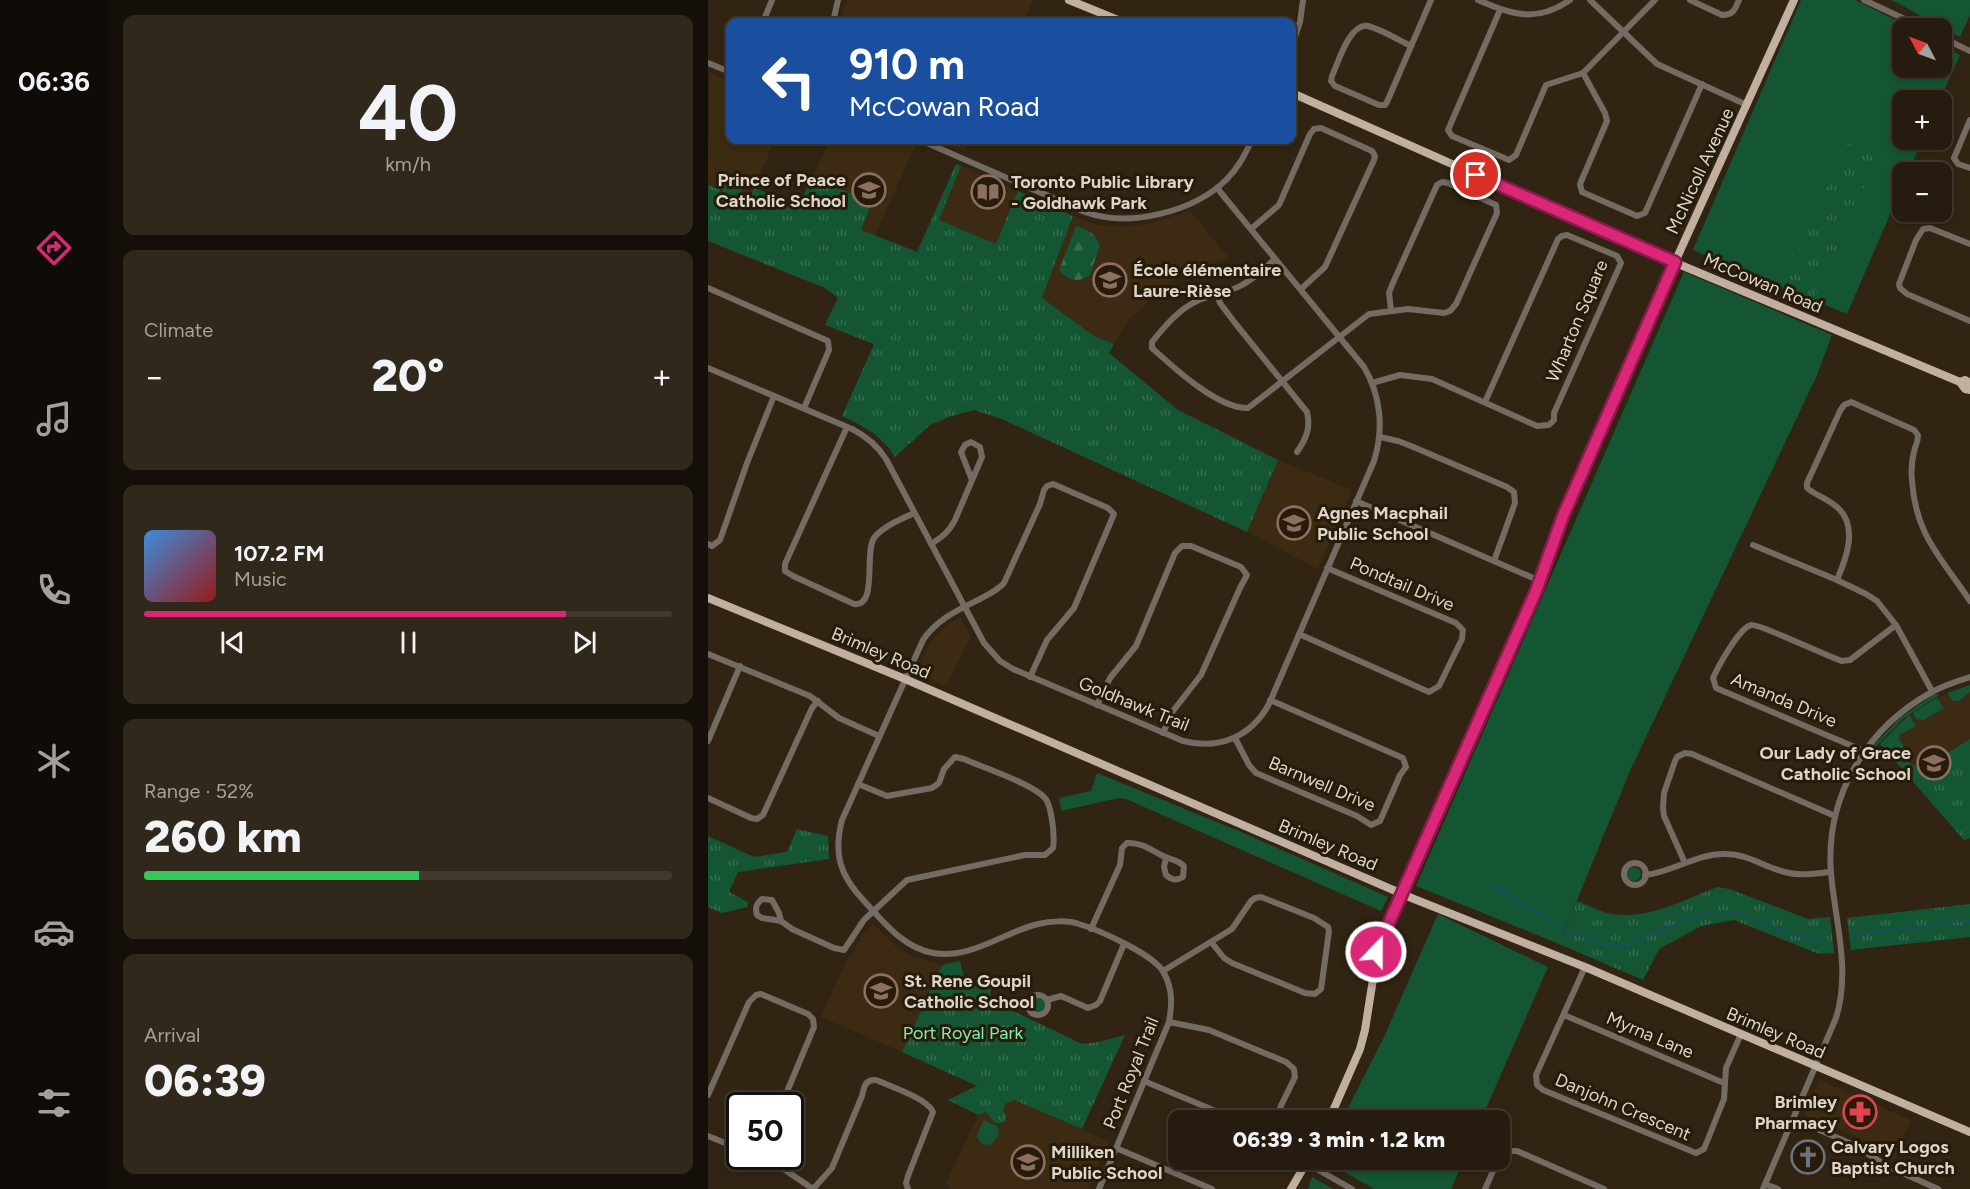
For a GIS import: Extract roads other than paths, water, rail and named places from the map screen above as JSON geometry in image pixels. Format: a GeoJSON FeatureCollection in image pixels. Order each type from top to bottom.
{"type":"FeatureCollection","features":[{"type":"Feature","properties":{"kind":"main road"},"geometry":{"type":"LineString","coordinates":[[1069,0],[1113,18]]}},
{"type":"Feature","properties":{"kind":"main road","name":"McNicoll Avenue"},"geometry":{"type":"LineString","coordinates":[[1333,1110],[1360,1049],[1365,1030],[1376,952],[1540,581],[1563,516],[1794,0]]}},
{"type":"Feature","properties":{"kind":"main road","name":"McCowan Road"},"geometry":{"type":"LineString","coordinates":[[1296,95],[1675,262],[1960,382],[1970,390]]}},
{"type":"Feature","properties":{"kind":"main road","name":"McCowan Road"},"geometry":{"type":"LineString","coordinates":[[1960,382],[1965,380],[1970,382]]}},
{"type":"Feature","properties":{"kind":"main road","name":"Brimley Road"},"geometry":{"type":"LineString","coordinates":[[708,598],[905,678],[1401,893],[1585,967],[1970,1132]]}},
{"type":"Feature","properties":{"kind":"main road"},"geometry":{"type":"LineString","coordinates":[[1292,1189],[1302,1170]]}},
{"type":"Feature","properties":{"kind":"street"},"geometry":{"type":"LineString","coordinates":[[765,18],[772,0]]}},
{"type":"Feature","properties":{"kind":"street"},"geometry":{"type":"LineString","coordinates":[[834,18],[838,0]]}},
{"type":"Feature","properties":{"kind":"street"},"geometry":{"type":"LineString","coordinates":[[1296,34],[1303,0]]}},
{"type":"Feature","properties":{"kind":"street"},"geometry":{"type":"LineString","coordinates":[[1411,46],[1368,26],[1360,27],[1352,32],[1331,81],[1335,86],[1383,106],[1387,102],[1431,0]]}},
{"type":"Feature","properties":{"kind":"street"},"geometry":{"type":"LineString","coordinates":[[1478,0],[1515,14],[1538,13],[1554,9],[1570,0]]}},
{"type":"Feature","properties":{"kind":"street"},"geometry":{"type":"LineString","coordinates":[[1590,0],[1657,64],[1747,105]]}},
{"type":"Feature","properties":{"kind":"street"},"geometry":{"type":"LineString","coordinates":[[1500,10],[1449,127],[1449,132],[1452,136],[1506,160],[1512,159],[1546,85],[1583,73],[1655,0]]}},
{"type":"Feature","properties":{"kind":"street"},"geometry":{"type":"LineString","coordinates":[[1690,0],[1722,15],[1727,15],[1736,9],[1739,0]]}},
{"type":"Feature","properties":{"kind":"street"},"geometry":{"type":"LineString","coordinates":[[1864,0],[1903,18]]}},
{"type":"Feature","properties":{"kind":"street"},"geometry":{"type":"LineString","coordinates":[[1952,42],[1970,51]]}},
{"type":"Feature","properties":{"kind":"street"},"geometry":{"type":"LineString","coordinates":[[708,63],[726,70]]}},
{"type":"Feature","properties":{"kind":"street"},"geometry":{"type":"LineString","coordinates":[[1583,73],[1607,121],[1580,184],[1580,189],[1582,192],[1637,216],[1642,215],[1646,210],[1702,84]]}},
{"type":"Feature","properties":{"kind":"street"},"geometry":{"type":"LineString","coordinates":[[1970,120],[1954,158],[1958,164],[1970,168]]}},
{"type":"Feature","properties":{"kind":"street"},"geometry":{"type":"LineString","coordinates":[[1251,229],[1279,205],[1314,129],[1321,128],[1372,151],[1374,159],[1327,263],[1320,273],[1301,289]]}},
{"type":"Feature","properties":{"kind":"street"},"geometry":{"type":"LineString","coordinates":[[929,144],[1081,210],[1105,218],[1131,219],[1185,205],[1217,188],[1237,167],[1250,144]]}},
{"type":"Feature","properties":{"kind":"street"},"geometry":{"type":"LineString","coordinates":[[1275,259],[1242,285],[1192,303],[1179,313],[1152,342],[1152,348],[1204,391],[1240,408],[1252,407],[1369,314],[1414,309],[1444,313],[1452,309],[1497,213],[1496,206],[1448,183],[1442,182],[1437,185],[1389,293],[1391,310]]}},
{"type":"Feature","properties":{"kind":"street","name":"Goldhawk Trail"},"geometry":{"type":"LineString","coordinates":[[708,368],[847,426],[867,438],[882,452],[984,643],[994,656],[1007,666],[1163,733],[1195,744],[1214,744],[1235,738],[1256,723],[1270,700],[1374,461],[1381,422],[1372,383],[1364,367],[1217,188]]}},
{"type":"Feature","properties":{"kind":"street"},"geometry":{"type":"LineString","coordinates":[[1970,244],[1930,228],[1923,229],[1899,278],[1899,284],[1907,294],[1970,321]]}},
{"type":"Feature","properties":{"kind":"street","name":"Wharton Square"},"geometry":{"type":"LineString","coordinates":[[1372,383],[1400,375],[1432,379],[1537,426],[1542,427],[1552,423],[1554,413],[1621,263],[1617,256],[1567,235],[1558,239],[1485,402]]}},
{"type":"Feature","properties":{"kind":"street"},"geometry":{"type":"LineString","coordinates":[[708,288],[828,341],[829,350],[804,408]]}},
{"type":"Feature","properties":{"kind":"street"},"geometry":{"type":"LineString","coordinates":[[1217,294],[1225,310],[1304,407],[1308,417],[1308,434],[1297,452]]}},
{"type":"Feature","properties":{"kind":"street"},"geometry":{"type":"LineString","coordinates":[[708,544],[712,546],[720,540],[774,396]]}},
{"type":"Feature","properties":{"kind":"street"},"geometry":{"type":"LineString","coordinates":[[1837,580],[1849,548],[1850,540],[1846,521],[1839,509],[1807,488],[1807,483],[1840,411],[1844,405],[1851,402],[1914,430],[1918,435],[1911,479],[1921,525],[1930,546],[1970,601]]}},
{"type":"Feature","properties":{"kind":"street"},"geometry":{"type":"LineString","coordinates":[[847,426],[785,564],[785,571],[854,604],[860,604],[866,600],[868,594],[870,552],[875,538],[883,530],[914,513]]}},
{"type":"Feature","properties":{"kind":"street"},"geometry":{"type":"LineString","coordinates":[[1380,437],[1411,446],[1514,492],[1515,503],[1494,561]]}},
{"type":"Feature","properties":{"kind":"street"},"geometry":{"type":"LineString","coordinates":[[931,544],[950,529],[972,480],[983,454],[980,447],[971,442],[964,445],[961,452],[972,480]]}},
{"type":"Feature","properties":{"kind":"street"},"geometry":{"type":"LineString","coordinates":[[1030,676],[1047,640],[1074,608],[1112,524],[1114,514],[1057,485],[1050,484],[1047,486],[1008,578],[996,591],[944,618],[930,630],[920,644],[842,820],[838,837],[838,853],[848,883],[900,938],[935,954],[969,950],[1038,924],[1078,923],[1140,951],[1163,971],[1232,929],[1255,898],[1267,898],[1325,923],[1329,931],[1321,989],[1315,994],[1305,993],[1232,963],[1224,958],[1212,943]]}},
{"type":"Feature","properties":{"kind":"street"},"geometry":{"type":"LineString","coordinates":[[1356,501],[1540,581]]}},
{"type":"Feature","properties":{"kind":"street"},"geometry":{"type":"LineString","coordinates":[[1753,545],[1837,580],[1877,601],[1896,625],[1932,691]]}},
{"type":"Feature","properties":{"kind":"street"},"geometry":{"type":"LineString","coordinates":[[1097,705],[1110,678],[1136,646],[1175,553],[1182,546],[1191,546],[1241,567],[1247,575],[1202,675],[1173,711],[1163,733]]}},
{"type":"Feature","properties":{"kind":"street","name":"Pondtail Drive"},"geometry":{"type":"LineString","coordinates":[[1299,634],[1430,692],[1439,686],[1462,639],[1463,630],[1456,623],[1328,568]]}},
{"type":"Feature","properties":{"kind":"street","name":"Amanda Drive"},"geometry":{"type":"LineString","coordinates":[[1864,751],[1716,688],[1713,678],[1738,636],[1751,625],[1759,625],[1842,662],[1850,660],[1896,625]]}},
{"type":"Feature","properties":{"kind":"street"},"geometry":{"type":"LineString","coordinates":[[708,654],[803,692],[839,718],[879,736]]}},
{"type":"Feature","properties":{"kind":"street"},"geometry":{"type":"LineString","coordinates":[[708,741],[740,666]]}},
{"type":"Feature","properties":{"kind":"street"},"geometry":{"type":"LineString","coordinates":[[1778,1189],[1764,1186],[1836,1018],[1843,984],[1830,845],[1835,816],[1850,774],[1864,751],[1888,723],[1932,691],[1970,677]]}},
{"type":"Feature","properties":{"kind":"street","name":"Barnwell Drive"},"geometry":{"type":"LineString","coordinates":[[1235,738],[1249,765],[1256,773],[1357,816],[1371,825],[1380,821],[1406,766],[1403,758],[1270,700]]}},
{"type":"Feature","properties":{"kind":"street"},"geometry":{"type":"LineString","coordinates":[[708,798],[751,818],[758,819],[763,815],[812,708],[818,701]]}},
{"type":"Feature","properties":{"kind":"street"},"geometry":{"type":"LineString","coordinates":[[1685,863],[1664,816],[1662,801],[1674,761],[1685,753],[1835,816]]}},
{"type":"Feature","properties":{"kind":"street"},"geometry":{"type":"LineString","coordinates":[[781,921],[772,900],[762,899],[759,902],[756,908],[757,915],[762,918],[781,921],[792,929],[834,948],[844,950],[856,930],[907,880],[1025,855],[1045,855],[1053,848],[1054,836],[1047,801],[1036,789],[959,758],[954,757],[948,763],[939,783],[932,788],[887,796],[858,784]]}},
{"type":"Feature","properties":{"kind":"street"},"geometry":{"type":"LineString","coordinates":[[1091,929],[1120,865],[1122,848],[1127,843],[1139,843],[1166,858]]}},
{"type":"Feature","properties":{"kind":"street"},"geometry":{"type":"LineString","coordinates":[[1645,875],[1661,873],[1711,855],[1728,854],[1745,857],[1789,873],[1831,872]]}},
{"type":"Feature","properties":{"kind":"street"},"geometry":{"type":"LineString","coordinates":[[1047,1000],[1061,996],[1088,1008],[1096,1005],[1124,944]]}},
{"type":"Feature","properties":{"kind":"street","name":"Danjohn Crescent"},"geometry":{"type":"LineString","coordinates":[[1585,967],[1536,1075],[1537,1084],[1543,1090],[1693,1153],[1704,1149],[1724,1099],[1726,1068],[1741,1034]]}},
{"type":"Feature","properties":{"kind":"street","name":"Port Royal Trail"},"geometry":{"type":"LineString","coordinates":[[1099,1189],[1169,1022],[1172,1003],[1171,989],[1163,971]]}},
{"type":"Feature","properties":{"kind":"street"},"geometry":{"type":"LineString","coordinates":[[708,1095],[749,1002],[756,995],[761,994],[808,1014],[813,1019],[814,1027],[787,1092]]}},
{"type":"Feature","properties":{"kind":"street","name":"Myrna Lane"},"geometry":{"type":"LineString","coordinates":[[1564,1015],[1724,1083]]}},
{"type":"Feature","properties":{"kind":"street"},"geometry":{"type":"LineString","coordinates":[[1169,1022],[1209,1030],[1286,1062],[1294,1069],[1295,1077],[1279,1110]]}},
{"type":"Feature","properties":{"kind":"street"},"geometry":{"type":"LineString","coordinates":[[785,1170],[813,1189],[832,1168],[865,1084],[878,1080],[923,1101],[931,1107],[933,1112],[908,1176],[906,1183],[908,1189]]}},
{"type":"Feature","properties":{"kind":"street"},"geometry":{"type":"LineString","coordinates":[[1144,1081],[1213,1110]]}},
{"type":"Feature","properties":{"kind":"street"},"geometry":{"type":"LineString","coordinates":[[1794,1119],[1854,1144],[1887,1166],[1938,1189]]}},
{"type":"Feature","properties":{"kind":"street"},"geometry":{"type":"LineString","coordinates":[[708,1136],[726,1143]]}},
{"type":"Feature","properties":{"kind":"street"},"geometry":{"type":"LineString","coordinates":[[1116,1148],[1212,1189]]}},
{"type":"Feature","properties":{"kind":"street"},"geometry":{"type":"LineString","coordinates":[[1510,1151],[1517,1151],[1604,1189]]}},
{"type":"Feature","properties":{"kind":"street"},"geometry":{"type":"LineString","coordinates":[[1321,1170],[1352,1189]]}},
{"type":"Feature","properties":{"kind":"street"},"geometry":{"type":"LineString","coordinates":[[1485,1189],[1494,1170]]}},
{"type":"Feature","properties":{"kind":"waterway"},"geometry":{"type":"LineString","coordinates":[[1492,885],[1554,922],[1590,940],[1606,945],[1626,946],[1690,918],[1722,911],[1749,916],[1799,936],[1827,939]]}},
{"type":"Feature","properties":{"kind":"waterway"},"geometry":{"type":"LineString","coordinates":[[1854,935],[1970,920]]}},
{"type":"Feature","properties":{"kind":"place","name":"Prince of Peace Catholic School"},"geometry":{"type":"Point","coordinates":[869,190]}},
{"type":"Feature","properties":{"kind":"place","name":"Toronto Public Library - Goldhawk Park"},"geometry":{"type":"Point","coordinates":[988,192]}},
{"type":"Feature","properties":{"kind":"place","name":"École élémentaire Laure-Rièse"},"geometry":{"type":"Point","coordinates":[1110,280]}},
{"type":"Feature","properties":{"kind":"place","name":"Agnes Macphail Public School"},"geometry":{"type":"Point","coordinates":[1294,523]}},
{"type":"Feature","properties":{"kind":"place","name":"Our Lady of Grace Catholic School"},"geometry":{"type":"Point","coordinates":[1934,763]}},
{"type":"Feature","properties":{"kind":"place","name":"St. Rene Goupil Catholic School"},"geometry":{"type":"Point","coordinates":[881,991]}},
{"type":"Feature","properties":{"kind":"place","name":"Brimley Pharmacy"},"geometry":{"type":"Point","coordinates":[1860,1112]}},
{"type":"Feature","properties":{"kind":"place","name":"Calvary Logos Baptist Church"},"geometry":{"type":"Point","coordinates":[1808,1157]}},
{"type":"Feature","properties":{"kind":"place","name":"Milliken Public School"},"geometry":{"type":"Point","coordinates":[1028,1162]}},
{"type":"Feature","properties":{"kind":"park label","name":"Port Royal Park"},"geometry":{"type":"Point","coordinates":[963,1033]}}]}
